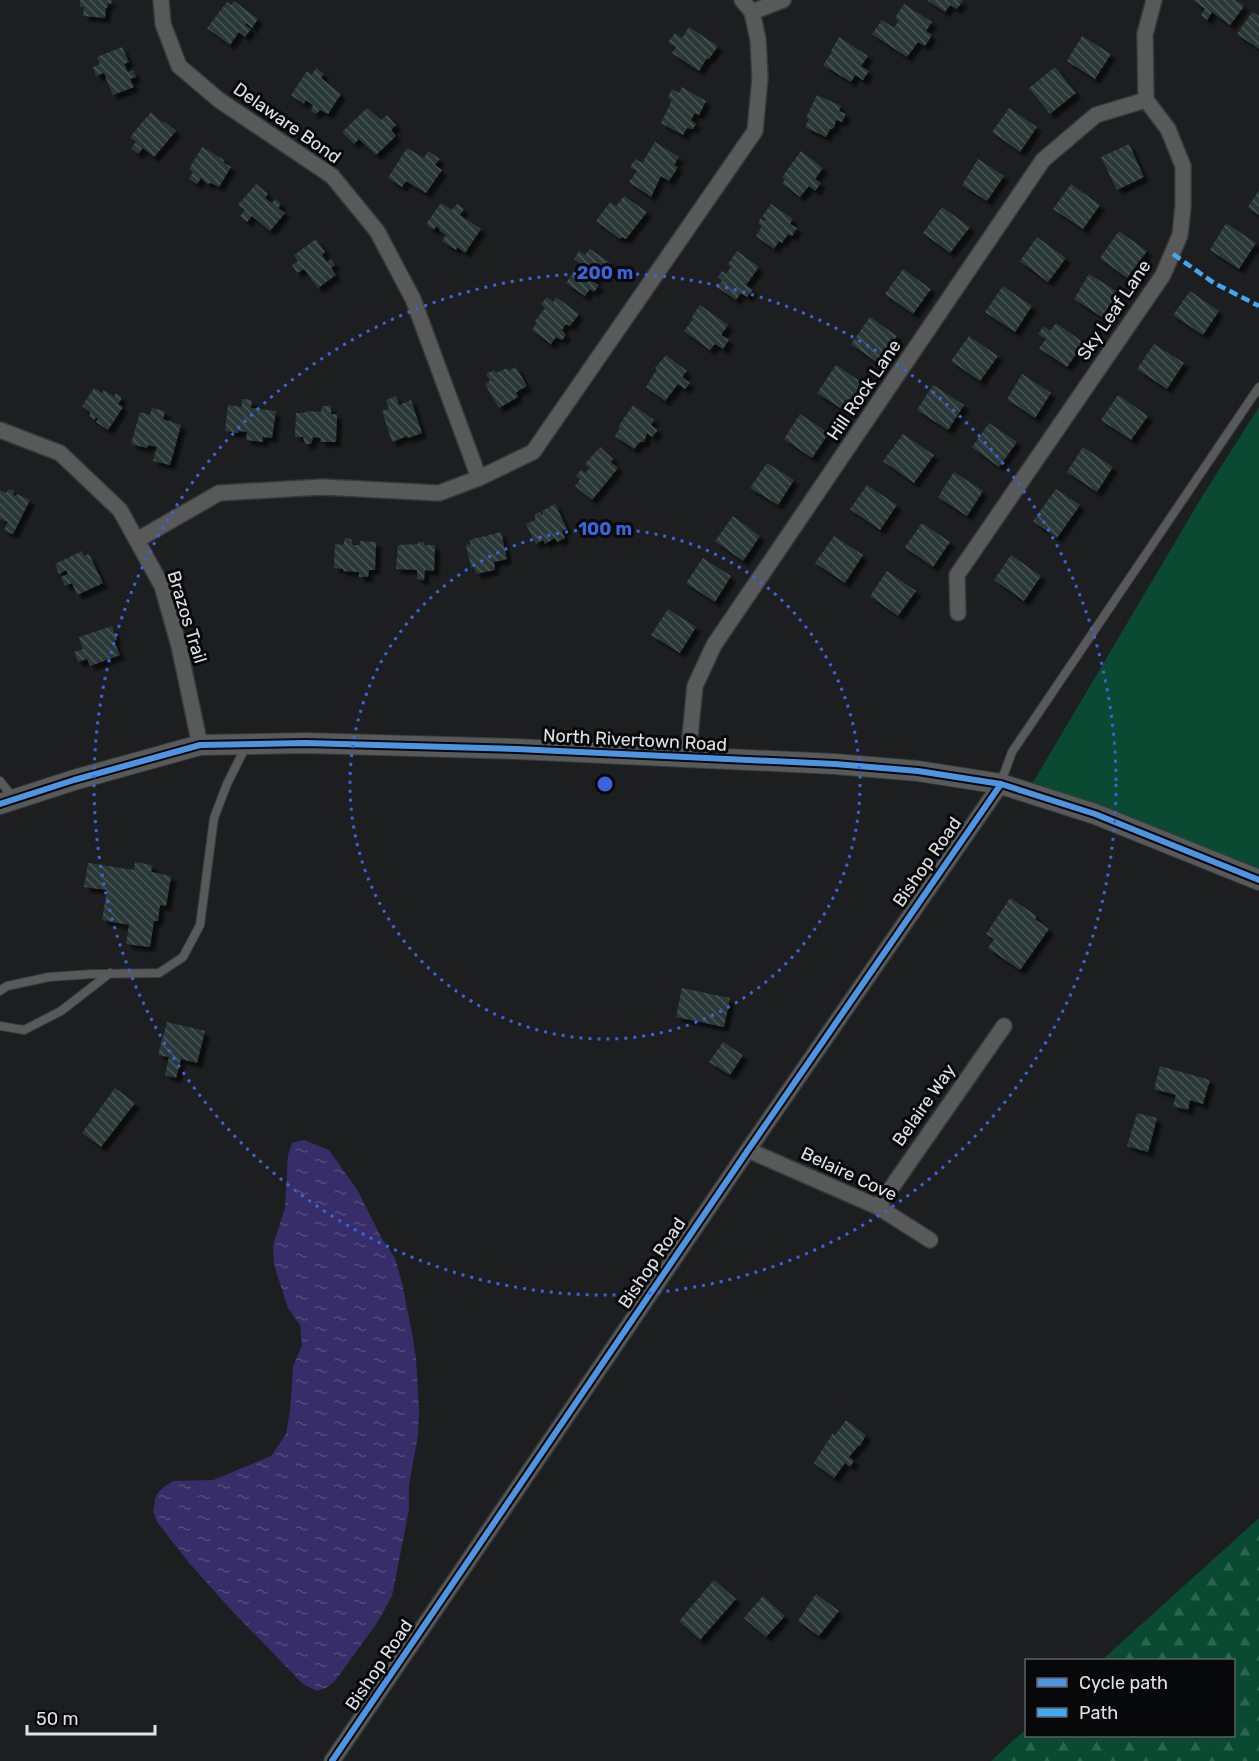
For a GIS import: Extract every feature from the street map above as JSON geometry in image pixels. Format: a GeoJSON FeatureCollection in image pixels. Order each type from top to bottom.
{"type":"FeatureCollection","features":[{"type":"Feature","properties":{"kind":"street","name":"Delaware Bond"},"geometry":{"type":"LineString","coordinates":[[161,0],[163,24],[179,66],[219,100],[332,176],[377,231],[413,299],[479,478]]}},
{"type":"Feature","properties":{"kind":"street"},"geometry":{"type":"LineString","coordinates":[[136,540],[219,493],[322,487],[439,493],[479,478],[533,452],[755,131],[760,78],[758,39],[747,6],[783,0]]}},
{"type":"Feature","properties":{"kind":"street"},"geometry":{"type":"LineString","coordinates":[[1146,100],[1144,34],[1154,0]]}},
{"type":"Feature","properties":{"kind":"street","name":"Sky Leaf Lane"},"geometry":{"type":"LineString","coordinates":[[958,613],[957,575],[1148,297],[1162,275],[1180,235],[1183,166],[1168,129],[1146,100]]}},
{"type":"Feature","properties":{"kind":"street","name":"Hill Rock Lane"},"geometry":{"type":"LineString","coordinates":[[688,757],[695,686],[714,645],[1044,160],[1096,115],[1146,100]]}},
{"type":"Feature","properties":{"kind":"street","name":"Brazos Trail"},"geometry":{"type":"LineString","coordinates":[[0,430],[60,453],[120,510],[162,586],[179,646],[200,745]]}},
{"type":"Feature","properties":{"kind":"street","name":"North Rivertown Road"},"geometry":{"type":"LineString","coordinates":[[7,802],[74,780],[200,745],[330,744],[836,764],[894,769],[1000,784],[1095,814],[1259,880]]}},
{"type":"Feature","properties":{"kind":"street","name":"Bishop Road"},"geometry":{"type":"LineString","coordinates":[[332,1761],[1000,784]]}},
{"type":"Feature","properties":{"kind":"street","name":"Belaire Way"},"geometry":{"type":"LineString","coordinates":[[878,1207],[1004,1026]]}},
{"type":"Feature","properties":{"kind":"street","name":"Belaire Cove"},"geometry":{"type":"LineString","coordinates":[[748,1150],[878,1207],[930,1240]]}},
{"type":"Feature","properties":{"kind":"lane"},"geometry":{"type":"LineString","coordinates":[[1000,784],[1012,752],[1259,387]]}},
{"type":"Feature","properties":{"kind":"lane"},"geometry":{"type":"LineString","coordinates":[[0,991],[7,986],[49,977],[159,973],[183,957],[200,925],[214,818],[246,745]]}},
{"type":"Feature","properties":{"kind":"lane"},"geometry":{"type":"LineString","coordinates":[[0,781],[7,802]]}},
{"type":"Feature","properties":{"kind":"lane"},"geometry":{"type":"LineString","coordinates":[[0,1026],[24,1030],[61,1011],[110,973]]}},
{"type":"Feature","properties":{"kind":"green space"},"geometry":{"type":"Polygon","coordinates":[[[1259,407],[1259,876],[1032,784],[1203,495],[1259,407]]]}},
{"type":"Feature","properties":{"kind":"green space"},"geometry":{"type":"Polygon","coordinates":[[[1259,1518],[1259,1761],[991,1761],[1025,1730],[1025,1737],[1235,1737],[1235,1659],[1103,1659],[1259,1518]]]}},
{"type":"Feature","properties":{"kind":"water"},"geometry":{"type":"Polygon","coordinates":[[[304,1140],[329,1150],[358,1191],[381,1237],[395,1258],[416,1358],[419,1409],[418,1435],[409,1485],[409,1510],[392,1596],[377,1623],[335,1681],[317,1691],[303,1684],[233,1612],[190,1564],[157,1522],[153,1511],[156,1495],[173,1481],[213,1480],[271,1456],[286,1434],[293,1367],[302,1345],[300,1325],[288,1308],[274,1265],[273,1245],[285,1208],[288,1155],[292,1143],[304,1140]]]}},
{"type":"Feature","properties":{"kind":"building"},"geometry":{"type":"Polygon","coordinates":[[[80,0],[112,0],[106,8],[105,18],[83,16],[84,7],[80,7],[80,0]]]}},
{"type":"Feature","properties":{"kind":"building"},"geometry":{"type":"Polygon","coordinates":[[[927,0],[963,0],[957,9],[950,5],[945,12],[927,0]]]}},
{"type":"Feature","properties":{"kind":"building"},"geometry":{"type":"Polygon","coordinates":[[[1193,0],[1236,0],[1236,3],[1237,1],[1243,5],[1243,8],[1230,25],[1212,12],[1207,20],[1201,15],[1205,9],[1193,0]]]}},
{"type":"Feature","properties":{"kind":"building"},"geometry":{"type":"Polygon","coordinates":[[[234,1],[258,19],[252,28],[246,23],[245,25],[251,29],[245,37],[239,32],[230,45],[207,28],[227,2],[231,5],[234,1]]]}},
{"type":"Feature","properties":{"kind":"building"},"geometry":{"type":"Polygon","coordinates":[[[904,4],[932,22],[926,31],[932,35],[925,46],[918,42],[907,57],[872,34],[882,20],[894,28],[899,20],[895,18],[904,4]]]}},
{"type":"Feature","properties":{"kind":"building"},"geometry":{"type":"Polygon","coordinates":[[[1252,12],[1259,16],[1259,49],[1237,34],[1252,12]]]}},
{"type":"Feature","properties":{"kind":"building"},"geometry":{"type":"Polygon","coordinates":[[[689,27],[718,46],[699,71],[672,53],[676,47],[668,42],[675,33],[682,38],[689,27]]]}},
{"type":"Feature","properties":{"kind":"building"},"geometry":{"type":"Polygon","coordinates":[[[1082,36],[1111,54],[1095,79],[1067,61],[1082,36]]]}},
{"type":"Feature","properties":{"kind":"building"},"geometry":{"type":"Polygon","coordinates":[[[839,37],[868,56],[861,66],[869,71],[863,80],[855,75],[851,82],[823,65],[839,37]]]}},
{"type":"Feature","properties":{"kind":"building"},"geometry":{"type":"Polygon","coordinates":[[[122,47],[129,62],[124,64],[128,72],[133,70],[136,77],[130,79],[134,87],[113,95],[104,73],[96,76],[93,67],[100,64],[97,57],[122,47]]]}},
{"type":"Feature","properties":{"kind":"building"},"geometry":{"type":"Polygon","coordinates":[[[1055,67],[1076,93],[1050,114],[1029,88],[1055,67]]]}},
{"type":"Feature","properties":{"kind":"building"},"geometry":{"type":"Polygon","coordinates":[[[316,68],[324,74],[321,78],[341,94],[328,114],[320,110],[316,114],[311,111],[313,105],[306,100],[304,104],[291,95],[307,71],[312,75],[316,68]]]}},
{"type":"Feature","properties":{"kind":"building"},"geometry":{"type":"Polygon","coordinates":[[[682,87],[706,101],[699,115],[695,113],[691,120],[696,124],[693,129],[687,128],[683,135],[661,123],[672,100],[668,97],[672,89],[679,93],[682,87]]]}},
{"type":"Feature","properties":{"kind":"building"},"geometry":{"type":"Polygon","coordinates":[[[817,95],[841,106],[839,111],[846,114],[842,122],[836,120],[834,128],[830,129],[826,137],[805,127],[809,119],[806,118],[817,95]]]}},
{"type":"Feature","properties":{"kind":"building"},"geometry":{"type":"Polygon","coordinates":[[[367,108],[381,120],[387,115],[396,125],[391,130],[396,136],[376,155],[359,139],[354,144],[342,132],[367,108]]]}},
{"type":"Feature","properties":{"kind":"building"},"geometry":{"type":"Polygon","coordinates":[[[1009,108],[1037,127],[1020,152],[992,132],[1009,108]]]}},
{"type":"Feature","properties":{"kind":"building"},"geometry":{"type":"Polygon","coordinates":[[[151,112],[176,131],[154,157],[143,148],[138,154],[131,148],[136,142],[130,137],[151,112]]]}},
{"type":"Feature","properties":{"kind":"building"},"geometry":{"type":"Polygon","coordinates":[[[655,142],[679,157],[674,165],[678,167],[669,181],[661,176],[651,197],[629,182],[637,171],[630,167],[635,159],[642,163],[655,142]]]}},
{"type":"Feature","properties":{"kind":"building"},"geometry":{"type":"Polygon","coordinates":[[[1129,144],[1144,177],[1117,190],[1101,157],[1129,144]]]}},
{"type":"Feature","properties":{"kind":"building"},"geometry":{"type":"Polygon","coordinates":[[[202,147],[231,167],[219,187],[211,183],[207,184],[201,178],[197,184],[189,179],[193,172],[189,169],[202,147]]]}},
{"type":"Feature","properties":{"kind":"building"},"geometry":{"type":"Polygon","coordinates":[[[407,148],[424,158],[428,151],[440,159],[435,165],[442,170],[426,193],[406,181],[402,187],[388,178],[407,148]]]}},
{"type":"Feature","properties":{"kind":"building"},"geometry":{"type":"Polygon","coordinates":[[[801,151],[823,168],[815,179],[821,183],[815,191],[809,186],[800,197],[782,183],[785,180],[782,177],[801,151]]]}},
{"type":"Feature","properties":{"kind":"building"},"geometry":{"type":"Polygon","coordinates":[[[978,159],[1004,176],[987,201],[962,185],[978,159]]]}},
{"type":"Feature","properties":{"kind":"building"},"geometry":{"type":"Polygon","coordinates":[[[256,184],[268,194],[265,198],[272,203],[275,199],[281,204],[278,208],[285,213],[270,231],[252,216],[247,222],[240,216],[245,210],[238,205],[256,184]]]}},
{"type":"Feature","properties":{"kind":"building"},"geometry":{"type":"Polygon","coordinates":[[[1071,184],[1100,205],[1083,229],[1053,209],[1071,184]]]}},
{"type":"Feature","properties":{"kind":"building"},"geometry":{"type":"Polygon","coordinates":[[[1259,190],[1259,215],[1248,207],[1259,190]]]}},
{"type":"Feature","properties":{"kind":"building"},"geometry":{"type":"Polygon","coordinates":[[[624,196],[647,212],[626,239],[622,237],[620,239],[596,221],[610,202],[616,206],[624,196]]]}},
{"type":"Feature","properties":{"kind":"building"},"geometry":{"type":"Polygon","coordinates":[[[441,203],[452,210],[457,204],[464,209],[460,215],[481,229],[465,253],[442,241],[446,235],[436,226],[434,230],[426,224],[441,203]]]}},
{"type":"Feature","properties":{"kind":"building"},"geometry":{"type":"Polygon","coordinates":[[[771,204],[793,219],[790,224],[797,228],[792,236],[788,234],[782,243],[779,241],[774,249],[756,236],[761,228],[758,223],[761,218],[764,221],[766,219],[762,217],[771,204]]]}},
{"type":"Feature","properties":{"kind":"building"},"geometry":{"type":"Polygon","coordinates":[[[942,207],[970,227],[950,253],[923,233],[942,207]]]}},
{"type":"Feature","properties":{"kind":"building"},"geometry":{"type":"Polygon","coordinates":[[[1226,223],[1256,243],[1239,269],[1210,250],[1226,223]]]}},
{"type":"Feature","properties":{"kind":"building"},"geometry":{"type":"Polygon","coordinates":[[[1119,231],[1147,251],[1127,278],[1100,258],[1119,231]]]}},
{"type":"Feature","properties":{"kind":"building"},"geometry":{"type":"Polygon","coordinates":[[[1037,237],[1066,258],[1048,282],[1020,261],[1037,237]]]}},
{"type":"Feature","properties":{"kind":"building"},"geometry":{"type":"Polygon","coordinates":[[[316,239],[325,252],[322,255],[327,262],[331,259],[335,265],[331,268],[336,275],[318,288],[304,269],[297,273],[292,265],[298,261],[294,255],[316,239]]]}},
{"type":"Feature","properties":{"kind":"building"},"geometry":{"type":"Polygon","coordinates":[[[590,249],[612,264],[603,278],[599,275],[594,282],[599,285],[594,292],[590,289],[585,296],[566,283],[580,263],[574,259],[579,251],[585,255],[590,249]]]}},
{"type":"Feature","properties":{"kind":"building"},"geometry":{"type":"Polygon","coordinates":[[[737,251],[759,267],[746,285],[753,290],[747,297],[741,293],[736,300],[717,287],[722,280],[718,277],[722,271],[726,274],[731,267],[728,264],[737,251]]]}},
{"type":"Feature","properties":{"kind":"building"},"geometry":{"type":"Polygon","coordinates":[[[903,269],[931,289],[913,314],[885,294],[903,269]]]}},
{"type":"Feature","properties":{"kind":"building"},"geometry":{"type":"Polygon","coordinates":[[[1089,274],[1118,292],[1102,317],[1074,299],[1089,274]]]}},
{"type":"Feature","properties":{"kind":"building"},"geometry":{"type":"Polygon","coordinates":[[[1003,286],[1032,306],[1015,332],[985,312],[1003,286]]]}},
{"type":"Feature","properties":{"kind":"building"},"geometry":{"type":"Polygon","coordinates":[[[1190,291],[1219,311],[1203,335],[1173,315],[1190,291]]]}},
{"type":"Feature","properties":{"kind":"building"},"geometry":{"type":"Polygon","coordinates":[[[547,297],[553,302],[556,297],[579,314],[570,326],[566,324],[562,330],[566,335],[562,340],[556,337],[551,344],[532,330],[537,322],[535,321],[545,308],[541,304],[547,297]]]}},
{"type":"Feature","properties":{"kind":"building"},"geometry":{"type":"Polygon","coordinates":[[[700,305],[728,325],[721,335],[729,340],[723,349],[715,344],[710,350],[684,331],[700,305]]]}},
{"type":"Feature","properties":{"kind":"building"},"geometry":{"type":"Polygon","coordinates":[[[870,317],[897,336],[878,363],[851,344],[870,317]]]}},
{"type":"Feature","properties":{"kind":"building"},"geometry":{"type":"Polygon","coordinates":[[[1056,323],[1084,343],[1067,367],[1039,348],[1046,339],[1038,334],[1044,326],[1050,331],[1056,323]]]}},
{"type":"Feature","properties":{"kind":"building"},"geometry":{"type":"Polygon","coordinates":[[[969,336],[998,356],[980,381],[951,361],[969,336]]]}},
{"type":"Feature","properties":{"kind":"building"},"geometry":{"type":"Polygon","coordinates":[[[1154,344],[1184,363],[1167,389],[1137,369],[1154,344]]]}},
{"type":"Feature","properties":{"kind":"building"},"geometry":{"type":"Polygon","coordinates":[[[666,355],[687,371],[682,377],[690,383],[685,389],[678,384],[665,401],[646,387],[657,369],[655,368],[666,355]]]}},
{"type":"Feature","properties":{"kind":"building"},"geometry":{"type":"Polygon","coordinates":[[[836,365],[864,384],[845,411],[817,393],[836,365]]]}},
{"type":"Feature","properties":{"kind":"building"},"geometry":{"type":"Polygon","coordinates":[[[516,367],[527,386],[516,393],[518,397],[499,408],[485,384],[490,381],[486,374],[507,368],[508,371],[516,367]]]}},
{"type":"Feature","properties":{"kind":"building"},"geometry":{"type":"Polygon","coordinates":[[[1022,374],[1051,393],[1035,418],[1007,399],[1022,374]]]}},
{"type":"Feature","properties":{"kind":"building"},"geometry":{"type":"Polygon","coordinates":[[[933,385],[964,405],[948,430],[917,410],[933,385]]]}},
{"type":"Feature","properties":{"kind":"building"},"geometry":{"type":"Polygon","coordinates":[[[94,388],[102,393],[104,390],[114,397],[116,393],[122,398],[118,404],[123,407],[108,430],[96,422],[98,419],[96,417],[94,420],[90,417],[90,412],[82,406],[94,388]]]}},
{"type":"Feature","properties":{"kind":"building"},"geometry":{"type":"Polygon","coordinates":[[[1118,395],[1148,416],[1131,440],[1101,420],[1118,395]]]}},
{"type":"Feature","properties":{"kind":"building"},"geometry":{"type":"Polygon","coordinates":[[[396,396],[399,405],[411,400],[422,433],[392,442],[382,411],[389,409],[386,400],[396,396]]]}},
{"type":"Feature","properties":{"kind":"building"},"geometry":{"type":"Polygon","coordinates":[[[242,399],[252,400],[251,408],[276,411],[272,438],[263,437],[263,442],[246,440],[247,432],[225,431],[228,405],[242,407],[242,399]]]}},
{"type":"Feature","properties":{"kind":"building"},"geometry":{"type":"Polygon","coordinates":[[[633,405],[654,420],[651,425],[658,430],[652,437],[647,433],[644,442],[640,442],[634,449],[615,436],[620,428],[618,427],[633,405]]]}},
{"type":"Feature","properties":{"kind":"building"},"geometry":{"type":"Polygon","coordinates":[[[322,406],[331,406],[331,414],[337,414],[336,442],[320,442],[321,438],[313,437],[311,444],[305,444],[303,437],[295,437],[296,413],[321,412],[322,406]]]}},
{"type":"Feature","properties":{"kind":"building"},"geometry":{"type":"Polygon","coordinates":[[[152,408],[165,411],[163,419],[181,425],[170,465],[153,461],[157,447],[148,445],[147,448],[131,444],[140,412],[150,415],[152,408]]]}},
{"type":"Feature","properties":{"kind":"building"},"geometry":{"type":"Polygon","coordinates":[[[800,414],[829,433],[812,458],[784,439],[800,414]]]}},
{"type":"Feature","properties":{"kind":"building"},"geometry":{"type":"Polygon","coordinates":[[[989,423],[1017,442],[999,467],[972,447],[989,423]]]}},
{"type":"Feature","properties":{"kind":"building"},"geometry":{"type":"Polygon","coordinates":[[[903,434],[934,455],[914,483],[883,461],[903,434]]]}},
{"type":"Feature","properties":{"kind":"building"},"geometry":{"type":"Polygon","coordinates":[[[600,447],[613,459],[611,462],[618,468],[592,500],[575,486],[580,479],[576,476],[581,470],[585,473],[590,468],[585,464],[600,447]]]}},
{"type":"Feature","properties":{"kind":"building"},"geometry":{"type":"Polygon","coordinates":[[[1083,447],[1113,467],[1097,492],[1067,472],[1083,447]]]}},
{"type":"Feature","properties":{"kind":"building"},"geometry":{"type":"Polygon","coordinates":[[[767,463],[794,480],[778,505],[750,488],[767,463]]]}},
{"type":"Feature","properties":{"kind":"building"},"geometry":{"type":"Polygon","coordinates":[[[954,472],[983,491],[967,516],[938,497],[954,472]]]}},
{"type":"Feature","properties":{"kind":"building"},"geometry":{"type":"Polygon","coordinates":[[[867,485],[897,505],[880,530],[850,509],[867,485]]]}},
{"type":"Feature","properties":{"kind":"building"},"geometry":{"type":"Polygon","coordinates":[[[9,489],[14,491],[13,495],[17,494],[30,500],[13,534],[4,530],[8,522],[0,519],[0,490],[6,493],[9,489]]]}},
{"type":"Feature","properties":{"kind":"building"},"geometry":{"type":"Polygon","coordinates":[[[1056,489],[1080,505],[1057,538],[1033,521],[1056,489]]]}},
{"type":"Feature","properties":{"kind":"building"},"geometry":{"type":"Polygon","coordinates":[[[555,504],[567,529],[562,531],[565,538],[557,542],[555,538],[545,544],[543,540],[536,544],[526,524],[535,520],[535,514],[540,512],[541,515],[543,514],[542,511],[555,504]]]}},
{"type":"Feature","properties":{"kind":"building"},"geometry":{"type":"Polygon","coordinates":[[[733,516],[760,536],[743,561],[715,541],[733,516]]]}},
{"type":"Feature","properties":{"kind":"building"},"geometry":{"type":"Polygon","coordinates":[[[922,523],[950,542],[933,567],[905,547],[922,523]]]}},
{"type":"Feature","properties":{"kind":"building"},"geometry":{"type":"Polygon","coordinates":[[[501,532],[507,559],[494,562],[495,570],[476,574],[474,567],[471,567],[466,545],[471,544],[469,540],[501,532]]]}},
{"type":"Feature","properties":{"kind":"building"},"geometry":{"type":"Polygon","coordinates":[[[834,536],[863,555],[845,583],[815,563],[834,536]]]}},
{"type":"Feature","properties":{"kind":"building"},"geometry":{"type":"Polygon","coordinates":[[[345,538],[351,539],[353,545],[360,545],[360,541],[376,542],[375,570],[369,570],[368,577],[359,577],[359,572],[334,568],[335,544],[343,545],[345,538]]]}},
{"type":"Feature","properties":{"kind":"building"},"geometry":{"type":"Polygon","coordinates":[[[418,542],[424,542],[424,545],[435,545],[434,571],[425,570],[424,580],[417,579],[417,570],[396,569],[398,545],[418,544],[418,542]]]}},
{"type":"Feature","properties":{"kind":"building"},"geometry":{"type":"Polygon","coordinates":[[[82,551],[84,556],[89,554],[103,583],[77,595],[72,583],[65,586],[61,577],[68,574],[66,570],[59,574],[55,564],[82,551]]]}},
{"type":"Feature","properties":{"kind":"building"},"geometry":{"type":"Polygon","coordinates":[[[1011,555],[1041,576],[1024,601],[994,580],[1011,555]]]}},
{"type":"Feature","properties":{"kind":"building"},"geometry":{"type":"Polygon","coordinates":[[[703,558],[731,576],[715,602],[686,583],[703,558]]]}},
{"type":"Feature","properties":{"kind":"building"},"geometry":{"type":"Polygon","coordinates":[[[887,571],[916,591],[898,616],[870,596],[887,571]]]}},
{"type":"Feature","properties":{"kind":"building"},"geometry":{"type":"Polygon","coordinates":[[[668,609],[696,627],[680,653],[651,635],[668,609]]]}},
{"type":"Feature","properties":{"kind":"building"},"geometry":{"type":"Polygon","coordinates":[[[112,626],[117,640],[114,641],[120,655],[90,666],[87,659],[78,662],[74,652],[83,649],[79,637],[112,626]]]}},
{"type":"Feature","properties":{"kind":"building"},"geometry":{"type":"Polygon","coordinates":[[[135,862],[153,865],[151,872],[171,876],[166,906],[160,905],[158,921],[154,921],[150,947],[126,944],[129,925],[102,920],[107,890],[84,887],[88,863],[134,870],[135,862]]]}},
{"type":"Feature","properties":{"kind":"building"},"geometry":{"type":"Polygon","coordinates":[[[1010,898],[1037,916],[1035,919],[1049,929],[1020,970],[988,948],[994,939],[986,934],[1010,898]]]}},
{"type":"Feature","properties":{"kind":"building"},"geometry":{"type":"Polygon","coordinates":[[[682,988],[730,998],[724,1027],[676,1017],[682,988]]]}},
{"type":"Feature","properties":{"kind":"building"},"geometry":{"type":"Polygon","coordinates":[[[167,1022],[205,1031],[197,1063],[181,1059],[176,1078],[165,1075],[169,1057],[158,1055],[167,1022]]]}},
{"type":"Feature","properties":{"kind":"building"},"geometry":{"type":"Polygon","coordinates":[[[723,1042],[743,1055],[730,1075],[709,1062],[723,1042]]]}},
{"type":"Feature","properties":{"kind":"building"},"geometry":{"type":"Polygon","coordinates":[[[1160,1066],[1210,1080],[1203,1104],[1190,1100],[1188,1110],[1173,1106],[1176,1095],[1154,1089],[1160,1066]]]}},
{"type":"Feature","properties":{"kind":"building"},"geometry":{"type":"Polygon","coordinates":[[[115,1088],[135,1103],[101,1147],[82,1133],[115,1088]]]}},
{"type":"Feature","properties":{"kind":"building"},"geometry":{"type":"Polygon","coordinates":[[[1137,1113],[1157,1118],[1148,1152],[1127,1146],[1137,1113]]]}},
{"type":"Feature","properties":{"kind":"building"},"geometry":{"type":"Polygon","coordinates":[[[846,1420],[866,1435],[860,1446],[849,1457],[854,1461],[850,1467],[845,1463],[834,1478],[814,1463],[833,1433],[835,1435],[846,1420]]]}},
{"type":"Feature","properties":{"kind":"building"},"geometry":{"type":"Polygon","coordinates":[[[714,1580],[736,1599],[700,1640],[679,1621],[714,1580]]]}},
{"type":"Feature","properties":{"kind":"building"},"geometry":{"type":"Polygon","coordinates":[[[816,1594],[839,1611],[819,1636],[798,1621],[816,1594]]]}},
{"type":"Feature","properties":{"kind":"building"},"geometry":{"type":"Polygon","coordinates":[[[763,1596],[785,1616],[766,1637],[744,1618],[763,1596]]]}},
{"type":"Feature","properties":{"kind":"marked path"},"geometry":{"type":"LineString","coordinates":[[1173,254],[1214,283],[1259,306]]}},
{"type":"Feature","properties":{"kind":"cycle path"},"geometry":{"type":"LineString","coordinates":[[0,804],[74,780],[200,745],[306,743],[517,749],[835,764],[918,771],[1001,784],[1095,814],[1259,880]]}},
{"type":"Feature","properties":{"kind":"cycle path"},"geometry":{"type":"LineString","coordinates":[[332,1761],[748,1150],[1001,784]]}}]}
